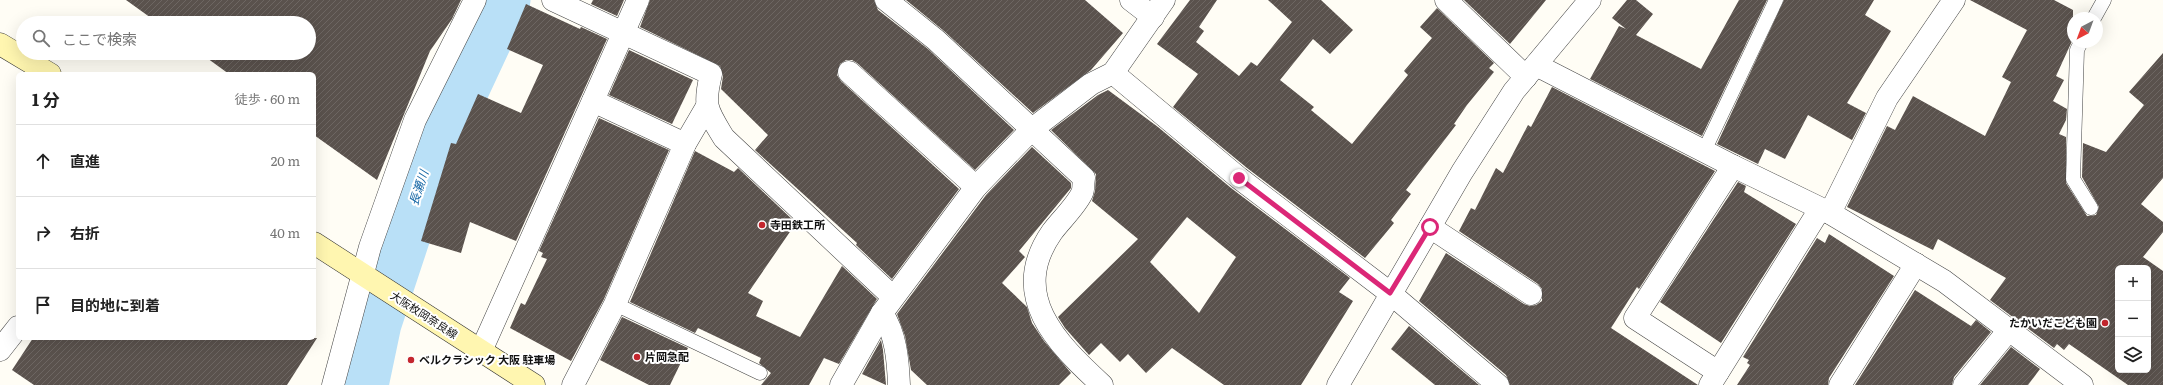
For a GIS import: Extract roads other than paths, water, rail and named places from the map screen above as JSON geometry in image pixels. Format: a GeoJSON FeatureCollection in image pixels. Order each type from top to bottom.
{"type":"FeatureCollection","features":[{"type":"Feature","properties":{"kind":"main road"},"geometry":{"type":"LineString","coordinates":[[0,44],[16,54]]}},
{"type":"Feature","properties":{"kind":"main road"},"geometry":{"type":"LineString","coordinates":[[27,60],[47,72]]}},
{"type":"Feature","properties":{"kind":"main road","name":"大阪枚岡奈良線"},"geometry":{"type":"LineString","coordinates":[[316,244],[481,351],[526,383]]}},
{"type":"Feature","properties":{"kind":"street"},"geometry":{"type":"LineString","coordinates":[[333,385],[370,247],[414,120],[475,0]]}},
{"type":"Feature","properties":{"kind":"street"},"geometry":{"type":"LineString","coordinates":[[553,0],[711,74],[707,88],[706,108],[685,144],[615,304],[574,385]]}},
{"type":"Feature","properties":{"kind":"street"},"geometry":{"type":"LineString","coordinates":[[481,351],[638,0]]}},
{"type":"Feature","properties":{"kind":"street"},"geometry":{"type":"LineString","coordinates":[[886,0],[936,40],[1030,130],[1084,178],[1082,193],[1042,246],[1036,264],[1034,281],[1036,300],[1043,318],[1056,336],[1084,368],[1102,385]]}},
{"type":"Feature","properties":{"kind":"street"},"geometry":{"type":"LineString","coordinates":[[841,385],[887,305],[976,187],[1030,130],[1091,84],[1113,73],[1158,9],[1131,0]]}},
{"type":"Feature","properties":{"kind":"street"},"geometry":{"type":"LineString","coordinates":[[1446,0],[1531,71],[1704,151],[1825,211],[1916,264],[1944,281],[2008,331],[2082,385]]}},
{"type":"Feature","properties":{"kind":"street"},"geometry":{"type":"LineString","coordinates":[[1338,385],[1390,293],[1462,172],[1514,92],[1590,0]]}},
{"type":"Feature","properties":{"kind":"street"},"geometry":{"type":"LineString","coordinates":[[1733,166],[1636,318],[1714,378],[1825,211],[1887,98],[1954,0]]}},
{"type":"Feature","properties":{"kind":"street"},"geometry":{"type":"LineString","coordinates":[[849,72],[976,187]]}},
{"type":"Feature","properties":{"kind":"street"},"geometry":{"type":"LineString","coordinates":[[1113,73],[1239,178],[1390,293],[1498,385]]}},
{"type":"Feature","properties":{"kind":"street"},"geometry":{"type":"LineString","coordinates":[[593,101],[685,144]]}},
{"type":"Feature","properties":{"kind":"street"},"geometry":{"type":"LineString","coordinates":[[706,108],[724,138],[733,149],[887,305],[898,364],[899,385]]}},
{"type":"Feature","properties":{"kind":"street"},"geometry":{"type":"LineString","coordinates":[[1430,227],[1531,294]]}},
{"type":"Feature","properties":{"kind":"street"},"geometry":{"type":"LineString","coordinates":[[1840,385],[1916,264]]}},
{"type":"Feature","properties":{"kind":"street"},"geometry":{"type":"LineString","coordinates":[[0,350],[16,330]]}},
{"type":"Feature","properties":{"kind":"street"},"geometry":{"type":"LineString","coordinates":[[1964,385],[2008,331]]}},
{"type":"Feature","properties":{"kind":"lane"},"geometry":{"type":"LineString","coordinates":[[1704,151],[1776,0]]}},
{"type":"Feature","properties":{"kind":"lane"},"geometry":{"type":"LineString","coordinates":[[2097,12],[2104,0]]}},
{"type":"Feature","properties":{"kind":"lane"},"geometry":{"type":"LineString","coordinates":[[2078,48],[2073,179],[2090,208]]}},
{"type":"Feature","properties":{"kind":"lane"},"geometry":{"type":"LineString","coordinates":[[615,304],[760,373]]}},
{"type":"Feature","properties":{"kind":"waterway","name":"長瀬川"},"geometry":{"type":"LineString","coordinates":[[361,385],[374,323],[427,163],[503,0]]}},
{"type":"Feature","properties":{"kind":"place","name":"寺田鉄工所"},"geometry":{"type":"Point","coordinates":[762,225]}},
{"type":"Feature","properties":{"kind":"place","name":"たかいだこども園"},"geometry":{"type":"Point","coordinates":[2105,323]}},
{"type":"Feature","properties":{"kind":"place","name":"片岡急配"},"geometry":{"type":"Point","coordinates":[637,357]}},
{"type":"Feature","properties":{"kind":"place","name":"ベルクラシック 大阪 駐車場"},"geometry":{"type":"Point","coordinates":[411,360]}}]}
